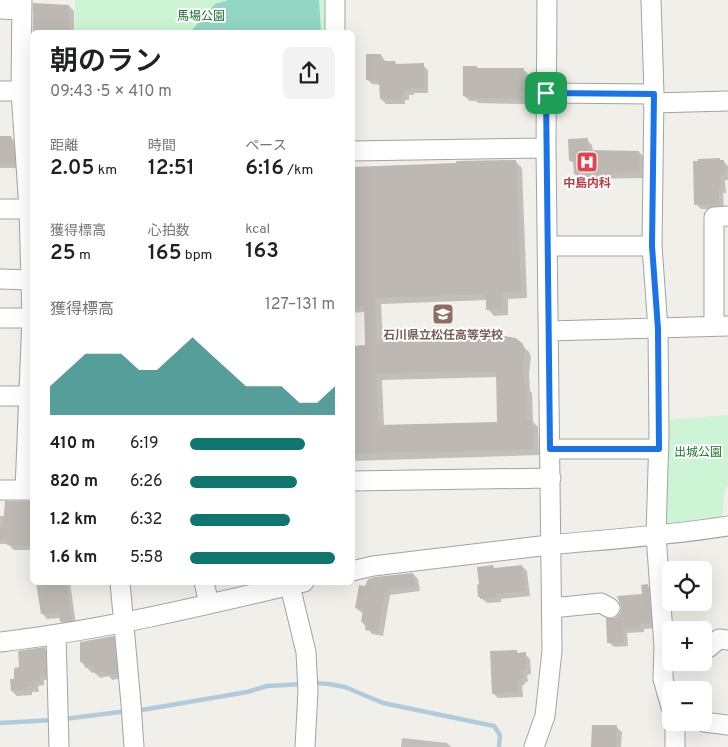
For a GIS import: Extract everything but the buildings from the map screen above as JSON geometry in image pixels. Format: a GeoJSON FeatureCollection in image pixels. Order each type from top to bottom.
{"type":"FeatureCollection","features":[{"type":"Feature","properties":{"kind":"street"},"geometry":{"type":"LineString","coordinates":[[335,0],[335,30]]}},
{"type":"Feature","properties":{"kind":"street"},"geometry":{"type":"LineString","coordinates":[[534,747],[545,716],[552,651],[546,148],[547,0]]}},
{"type":"Feature","properties":{"kind":"street"},"geometry":{"type":"LineString","coordinates":[[651,0],[654,99],[652,246],[658,329],[659,449],[656,534],[664,621]]}},
{"type":"Feature","properties":{"kind":"street"},"geometry":{"type":"LineString","coordinates":[[0,9],[22,5],[21,91],[29,154],[30,244]]}},
{"type":"Feature","properties":{"kind":"street"},"geometry":{"type":"LineString","coordinates":[[0,91],[21,91]]}},
{"type":"Feature","properties":{"kind":"street"},"geometry":{"type":"LineString","coordinates":[[546,93],[728,101]]}},
{"type":"Feature","properties":{"kind":"street"},"geometry":{"type":"LineString","coordinates":[[355,151],[546,148]]}},
{"type":"Feature","properties":{"kind":"street"},"geometry":{"type":"LineString","coordinates":[[0,209],[29,209]]}},
{"type":"Feature","properties":{"kind":"street"},"geometry":{"type":"LineString","coordinates":[[549,331],[658,329],[721,325],[714,216],[728,216]]}},
{"type":"Feature","properties":{"kind":"street"},"geometry":{"type":"LineString","coordinates":[[548,246],[652,246]]}},
{"type":"Feature","properties":{"kind":"street"},"geometry":{"type":"LineString","coordinates":[[0,280],[30,280]]}},
{"type":"Feature","properties":{"kind":"street"},"geometry":{"type":"LineString","coordinates":[[0,318],[30,318]]}},
{"type":"Feature","properties":{"kind":"street"},"geometry":{"type":"LineString","coordinates":[[0,396],[30,396],[29,490],[0,490]]}},
{"type":"Feature","properties":{"kind":"street"},"geometry":{"type":"LineString","coordinates":[[550,449],[659,449]]}},
{"type":"Feature","properties":{"kind":"street"},"geometry":{"type":"LineString","coordinates":[[355,481],[551,478]]}},
{"type":"Feature","properties":{"kind":"street"},"geometry":{"type":"LineString","coordinates":[[355,570],[373,566],[552,545],[656,534],[681,534],[728,526]]}},
{"type":"Feature","properties":{"kind":"street"},"geometry":{"type":"LineString","coordinates":[[120,585],[134,747]]}},
{"type":"Feature","properties":{"kind":"street"},"geometry":{"type":"LineString","coordinates":[[205,585],[209,604]]}},
{"type":"Feature","properties":{"kind":"street"},"geometry":{"type":"LineString","coordinates":[[0,642],[56,635],[123,623],[290,585]]}},
{"type":"Feature","properties":{"kind":"street"},"geometry":{"type":"LineString","coordinates":[[294,585],[306,652],[305,747]]}},
{"type":"Feature","properties":{"kind":"street"},"geometry":{"type":"LineString","coordinates":[[552,608],[601,603],[610,608]]}},
{"type":"Feature","properties":{"kind":"street"},"geometry":{"type":"LineString","coordinates":[[56,635],[59,747]]}},
{"type":"Feature","properties":{"kind":"street"},"geometry":{"type":"LineString","coordinates":[[712,645],[719,639],[728,640]]}},
{"type":"Feature","properties":{"kind":"street"},"geometry":{"type":"LineString","coordinates":[[712,723],[728,725]]}},
{"type":"Feature","properties":{"kind":"street"},"geometry":{"type":"LineString","coordinates":[[675,731],[675,747]]}},
{"type":"Feature","properties":{"kind":"green space","name":"馬場公園"},"geometry":{"type":"Polygon","coordinates":[[[75,0],[327,0],[328,30],[75,30],[75,0]]]}},
{"type":"Feature","properties":{"kind":"green space"},"geometry":{"type":"Polygon","coordinates":[[[228,0],[319,0],[321,30],[192,30],[215,4],[228,0]]]}},
{"type":"Feature","properties":{"kind":"green space","name":"出城公園"},"geometry":{"type":"Polygon","coordinates":[[[728,415],[728,484],[724,492],[722,527],[666,534],[668,420],[728,415]]]}},
{"type":"Feature","properties":{"kind":"waterway"},"geometry":{"type":"LineString","coordinates":[[313,683],[345,687],[383,703],[494,726],[500,735],[499,747]]}},
{"type":"Feature","properties":{"kind":"waterway"},"geometry":{"type":"LineString","coordinates":[[136,711],[247,692],[267,686],[303,684]]}},
{"type":"Feature","properties":{"kind":"waterway"},"geometry":{"type":"LineString","coordinates":[[64,719],[128,711]]}},
{"type":"Feature","properties":{"kind":"waterway"},"geometry":{"type":"LineString","coordinates":[[0,723],[53,720]]}},
{"type":"Feature","properties":{"kind":"place","name":"中島内科"},"geometry":{"type":"Point","coordinates":[587,162]}},
{"type":"Feature","properties":{"kind":"place","name":"石川県立松任高等学校"},"geometry":{"type":"Point","coordinates":[443,314]}},
{"type":"Feature","properties":{"kind":"route"},"geometry":{"type":"LineString","coordinates":[[546,93],[654,94],[652,246],[658,329],[659,449],[550,449],[546,93]]}}]}
